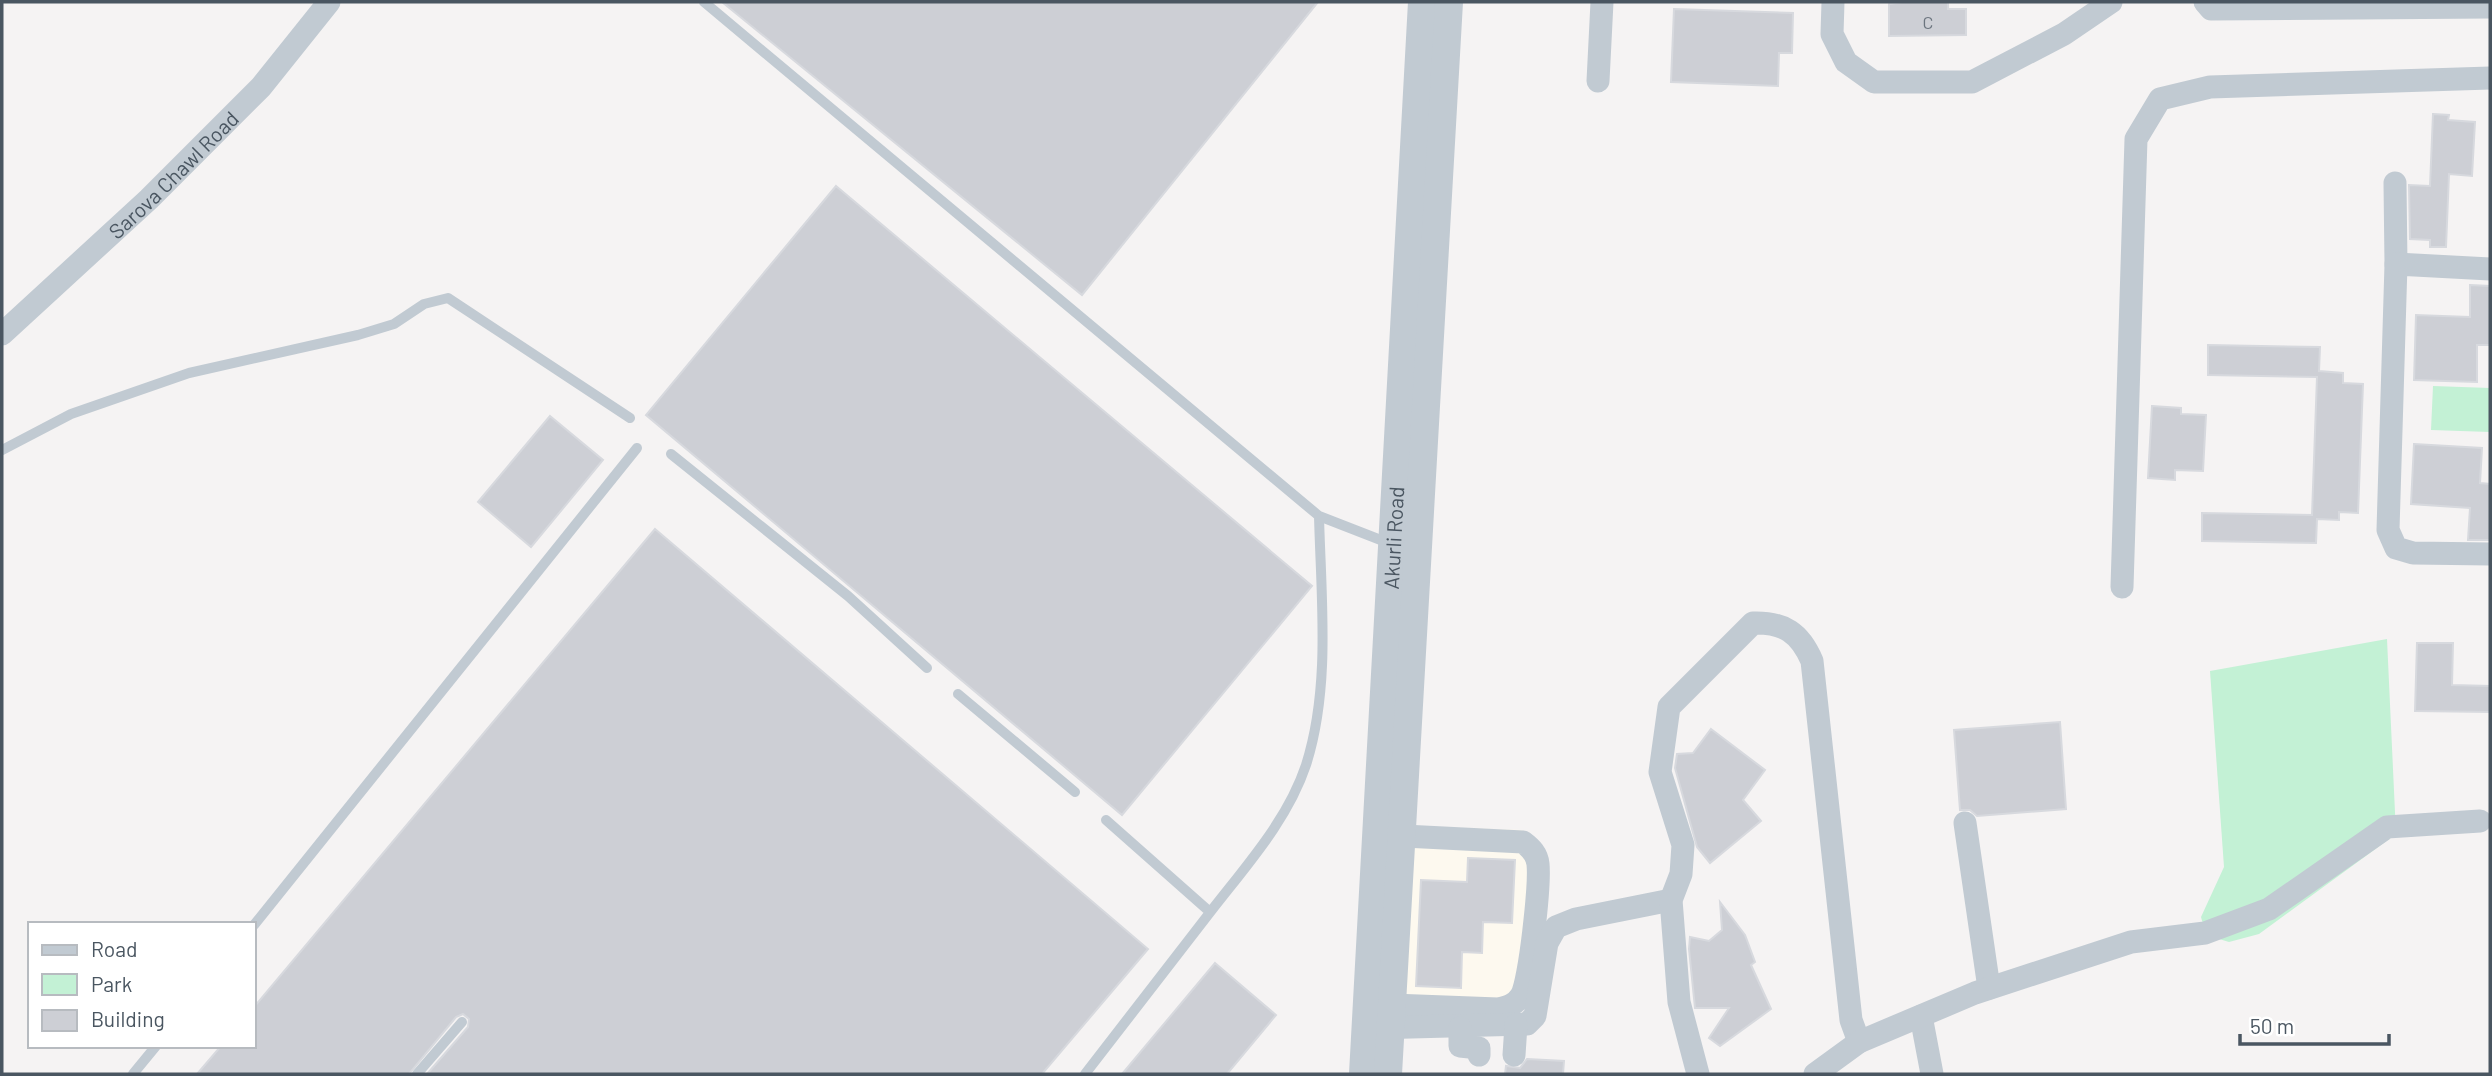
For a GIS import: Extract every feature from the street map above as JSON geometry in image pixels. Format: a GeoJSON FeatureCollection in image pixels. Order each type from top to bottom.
{"type":"FeatureCollection","features":[{"type":"Feature","properties":{"kind":"street","name":"Sarova Chawl Road"},"geometry":{"type":"LineString","coordinates":[[2,334],[149,199],[252,96],[329,2]]}},
{"type":"Feature","properties":{"kind":"street","name":"Akurli Road"},"geometry":{"type":"LineString","coordinates":[[1422,2],[1432,71]]}},
{"type":"Feature","properties":{"kind":"street","name":"Akurli Road"},"geometry":{"type":"LineString","coordinates":[[1388,1074],[1383,1021],[1390,835],[1425,182],[1432,71],[1449,2]]}},
{"type":"Feature","properties":{"kind":"street"},"geometry":{"type":"LineString","coordinates":[[1598,81],[1602,2]]}},
{"type":"Feature","properties":{"kind":"street"},"geometry":{"type":"LineString","coordinates":[[1833,2],[1832,34],[1846,62],[1874,82],[1972,82],[2064,34],[2111,2]]}},
{"type":"Feature","properties":{"kind":"street"},"geometry":{"type":"LineString","coordinates":[[2205,2],[2211,9],[2490,7]]}},
{"type":"Feature","properties":{"kind":"street"},"geometry":{"type":"LineString","coordinates":[[2122,587],[2136,139],[2160,99],[2210,87],[2490,78]]}},
{"type":"Feature","properties":{"kind":"street"},"geometry":{"type":"LineString","coordinates":[[2395,183],[2396,264],[2388,530],[2396,548],[2413,553],[2490,554]]}},
{"type":"Feature","properties":{"kind":"street"},"geometry":{"type":"LineString","coordinates":[[2396,264],[2490,269]]}},
{"type":"Feature","properties":{"kind":"street"},"geometry":{"type":"LineString","coordinates":[[1698,1074],[1679,1002],[1671,900],[1681,874],[1683,845],[1660,772],[1669,707],[1753,623],[1770,622],[1791,629],[1804,643],[1812,661],[1851,1020],[1859,1042]]}},
{"type":"Feature","properties":{"kind":"street"},"geometry":{"type":"LineString","coordinates":[[1815,1074],[1859,1042],[1989,988],[2131,942],[2205,933],[2269,909],[2387,827],[2480,821]]}},
{"type":"Feature","properties":{"kind":"street"},"geometry":{"type":"LineString","coordinates":[[1965,823],[1989,988]]}},
{"type":"Feature","properties":{"kind":"street"},"geometry":{"type":"LineString","coordinates":[[1383,1021],[1498,1009],[1514,1004],[1523,993],[1535,917],[1538,863],[1533,851],[1523,842],[1390,835]]}},
{"type":"Feature","properties":{"kind":"street"},"geometry":{"type":"LineString","coordinates":[[1383,1021],[1460,1028],[1527,1024],[1535,1016],[1547,943],[1556,927],[1576,919],[1671,900]]}},
{"type":"Feature","properties":{"kind":"street"},"geometry":{"type":"LineString","coordinates":[[1921,1016],[1932,1074]]}},
{"type":"Feature","properties":{"kind":"street","name":"Akurli Road"},"geometry":{"type":"LineString","coordinates":[[1363,1074],[1383,1021]]}},
{"type":"Feature","properties":{"kind":"street"},"geometry":{"type":"LineString","coordinates":[[1514,1055],[1516,1025]]}},
{"type":"Feature","properties":{"kind":"street"},"geometry":{"type":"LineString","coordinates":[[1460,1028],[1461,1048],[1479,1048],[1479,1055]]}},
{"type":"Feature","properties":{"kind":"lane"},"geometry":{"type":"LineString","coordinates":[[704,2],[1319,516],[1405,549]]}},
{"type":"Feature","properties":{"kind":"lane"},"geometry":{"type":"LineString","coordinates":[[2,450],[71,414],[176,378],[358,335],[394,324],[424,304],[449,298],[630,418]]}},
{"type":"Feature","properties":{"kind":"lane"},"geometry":{"type":"LineString","coordinates":[[256,923],[637,448]]}},
{"type":"Feature","properties":{"kind":"lane"},"geometry":{"type":"LineString","coordinates":[[671,454],[848,596],[927,668]]}},
{"type":"Feature","properties":{"kind":"lane"},"geometry":{"type":"LineString","coordinates":[[1085,1074],[1263,845],[1295,795],[1307,762],[1321,661],[1319,516]]}},
{"type":"Feature","properties":{"kind":"lane"},"geometry":{"type":"LineString","coordinates":[[958,694],[1075,792]]}},
{"type":"Feature","properties":{"kind":"lane"},"geometry":{"type":"LineString","coordinates":[[1106,820],[1210,912]]}},
{"type":"Feature","properties":{"kind":"lane"},"geometry":{"type":"LineString","coordinates":[[417,1074],[462,1022]]}},
{"type":"Feature","properties":{"kind":"lane"},"geometry":{"type":"LineString","coordinates":[[133,1074],[154,1048]]}},
{"type":"Feature","properties":{"kind":"shaded area"},"geometry":{"type":"Polygon","coordinates":[[[1410,826],[1522,830],[1536,840],[1514,1020],[1398,1014],[1410,826]]]}},
{"type":"Feature","properties":{"kind":"green space"},"geometry":{"type":"Polygon","coordinates":[[[2433,386],[2490,388],[2490,432],[2431,430],[2433,386]]]}},
{"type":"Feature","properties":{"kind":"green space"},"geometry":{"type":"Polygon","coordinates":[[[2387,639],[2396,834],[2259,934],[2229,942],[2206,935],[2201,917],[2224,867],[2210,671],[2387,639]]]}},
{"type":"Feature","properties":{"kind":"building"},"geometry":{"type":"Polygon","coordinates":[[[722,2],[1318,2],[1082,295],[722,2]]]}},
{"type":"Feature","properties":{"kind":"building"},"geometry":{"type":"Polygon","coordinates":[[[1948,2],[1948,9],[1966,9],[1966,35],[1889,36],[1889,4],[1948,2]]]}},
{"type":"Feature","properties":{"kind":"building"},"geometry":{"type":"Polygon","coordinates":[[[1674,9],[1793,13],[1792,53],[1779,53],[1778,86],[1671,82],[1674,9]]]}},
{"type":"Feature","properties":{"kind":"building"},"geometry":{"type":"Polygon","coordinates":[[[2433,114],[2449,115],[2448,120],[2475,122],[2472,176],[2449,174],[2446,247],[2430,247],[2430,240],[2410,239],[2409,185],[2430,186],[2433,114]]]}},
{"type":"Feature","properties":{"kind":"building"},"geometry":{"type":"Polygon","coordinates":[[[836,186],[1312,586],[1122,815],[646,415],[836,186]]]}},
{"type":"Feature","properties":{"kind":"building"},"geometry":{"type":"Polygon","coordinates":[[[2470,285],[2490,286],[2490,345],[2477,345],[2477,382],[2414,380],[2416,315],[2470,317],[2470,285]]]}},
{"type":"Feature","properties":{"kind":"building"},"geometry":{"type":"Polygon","coordinates":[[[2208,345],[2320,347],[2319,371],[2343,373],[2343,383],[2363,384],[2358,513],[2339,512],[2339,520],[2317,519],[2316,543],[2202,541],[2202,513],[2312,515],[2317,377],[2208,375],[2208,345]]]}},
{"type":"Feature","properties":{"kind":"building"},"geometry":{"type":"Polygon","coordinates":[[[2152,406],[2181,408],[2181,414],[2206,415],[2203,471],[2175,470],[2175,480],[2148,478],[2152,406]]]}},
{"type":"Feature","properties":{"kind":"building"},"geometry":{"type":"Polygon","coordinates":[[[550,416],[603,460],[531,547],[478,502],[550,416]]]}},
{"type":"Feature","properties":{"kind":"building"},"geometry":{"type":"Polygon","coordinates":[[[2414,444],[2482,448],[2480,483],[2490,484],[2490,540],[2468,540],[2470,508],[2411,504],[2414,444]]]}},
{"type":"Feature","properties":{"kind":"building"},"geometry":{"type":"Polygon","coordinates":[[[655,529],[1148,949],[1042,1074],[427,1074],[468,1027],[469,1019],[463,1014],[456,1017],[409,1074],[197,1074],[219,1048],[256,1048],[256,1005],[655,529]]]}},
{"type":"Feature","properties":{"kind":"building"},"geometry":{"type":"Polygon","coordinates":[[[2417,643],[2453,643],[2452,685],[2490,686],[2490,712],[2415,711],[2417,643]]]}},
{"type":"Feature","properties":{"kind":"building"},"geometry":{"type":"Polygon","coordinates":[[[2060,722],[2066,809],[1977,816],[1970,810],[1960,810],[1954,730],[2060,722]]]}},
{"type":"Feature","properties":{"kind":"building"},"geometry":{"type":"Polygon","coordinates":[[[1711,729],[1765,770],[1743,800],[1761,821],[1710,863],[1697,847],[1675,768],[1677,754],[1693,753],[1711,729]]]}},
{"type":"Feature","properties":{"kind":"building"},"geometry":{"type":"Polygon","coordinates":[[[1468,858],[1515,860],[1512,923],[1483,922],[1482,953],[1462,952],[1461,988],[1416,986],[1421,880],[1467,882],[1468,858]]]}},
{"type":"Feature","properties":{"kind":"building"},"geometry":{"type":"Polygon","coordinates":[[[1720,902],[1745,935],[1755,962],[1751,965],[1771,1009],[1720,1046],[1709,1038],[1729,1008],[1695,1008],[1689,949],[1690,937],[1709,941],[1722,930],[1720,902]]]}},
{"type":"Feature","properties":{"kind":"building"},"geometry":{"type":"Polygon","coordinates":[[[1215,963],[1276,1015],[1227,1074],[1122,1074],[1215,963]]]}},
{"type":"Feature","properties":{"kind":"building"},"geometry":{"type":"Polygon","coordinates":[[[1527,1059],[1564,1061],[1563,1074],[1505,1074],[1506,1066],[1520,1068],[1527,1059]]]}}]}
